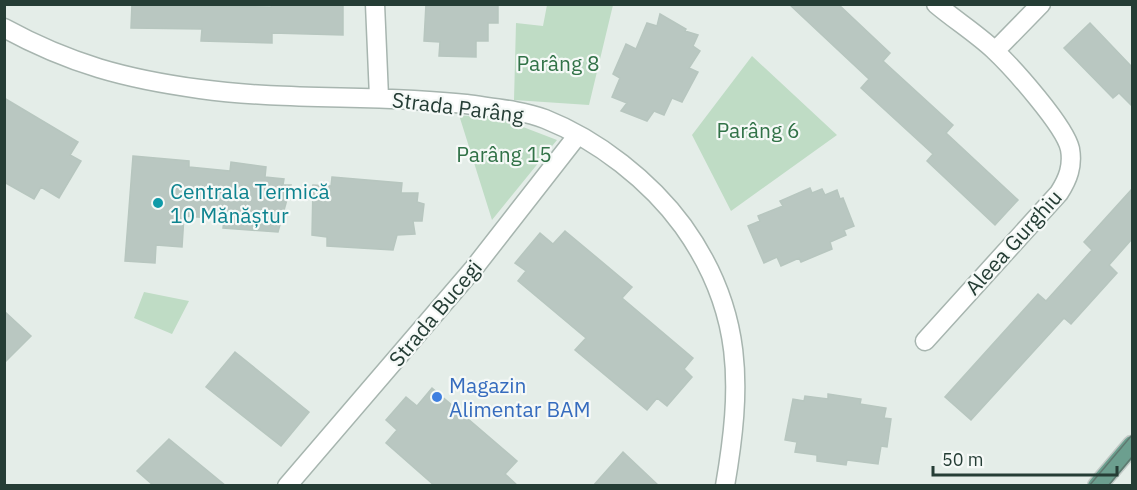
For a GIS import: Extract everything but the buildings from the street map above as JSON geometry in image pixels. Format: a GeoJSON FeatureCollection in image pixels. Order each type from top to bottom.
{"type":"FeatureCollection","features":[{"type":"Feature","properties":{"kind":"main road"},"geometry":{"type":"LineString","coordinates":[[1097,486],[1132,445]]}},
{"type":"Feature","properties":{"kind":"street"},"geometry":{"type":"LineString","coordinates":[[375,4],[380,97]]}},
{"type":"Feature","properties":{"kind":"street","name":"Aleea Gurghiu"},"geometry":{"type":"LineString","coordinates":[[925,341],[1059,193],[1068,179],[1071,168],[1070,147],[1055,121],[995,51],[936,4]]}},
{"type":"Feature","properties":{"kind":"street"},"geometry":{"type":"LineString","coordinates":[[995,51],[1041,4]]}},
{"type":"Feature","properties":{"kind":"street","name":"Strada Parâng"},"geometry":{"type":"LineString","coordinates":[[4,28],[39,47],[108,73],[201,89],[297,96],[380,97],[492,108],[544,119],[577,136],[620,164],[663,199],[698,248],[729,318],[737,373],[735,431],[725,486]]}},
{"type":"Feature","properties":{"kind":"street","name":"Strada Bucegi"},"geometry":{"type":"LineString","coordinates":[[287,486],[474,268],[577,136]]}},
{"type":"Feature","properties":{"kind":"green space","name":"Parâng 8"},"geometry":{"type":"Polygon","coordinates":[[[547,5],[613,5],[589,105],[514,100],[516,23],[543,26],[547,5]]]}},
{"type":"Feature","properties":{"kind":"green space","name":"Parâng 6"},"geometry":{"type":"Polygon","coordinates":[[[752,56],[837,135],[731,211],[692,135],[752,56]]]}},
{"type":"Feature","properties":{"kind":"green space","name":"Parâng 15"},"geometry":{"type":"Polygon","coordinates":[[[459,115],[505,120],[557,140],[492,220],[459,115]]]}},
{"type":"Feature","properties":{"kind":"green space"},"geometry":{"type":"Polygon","coordinates":[[[144,292],[189,301],[172,334],[134,318],[144,292]]]}},
{"type":"Feature","properties":{"kind":"tram line"},"geometry":{"type":"LineString","coordinates":[[1089,486],[1132,435]]}},
{"type":"Feature","properties":{"kind":"tram line"},"geometry":{"type":"LineString","coordinates":[[1108,486],[1132,457]]}},
{"type":"Feature","properties":{"kind":"place","name":"Centrala Termică 10 Mănăștur"},"geometry":{"type":"Point","coordinates":[158,203]}},
{"type":"Feature","properties":{"kind":"place","name":"Magazin Alimentar BAM"},"geometry":{"type":"Point","coordinates":[437,397]}}]}
